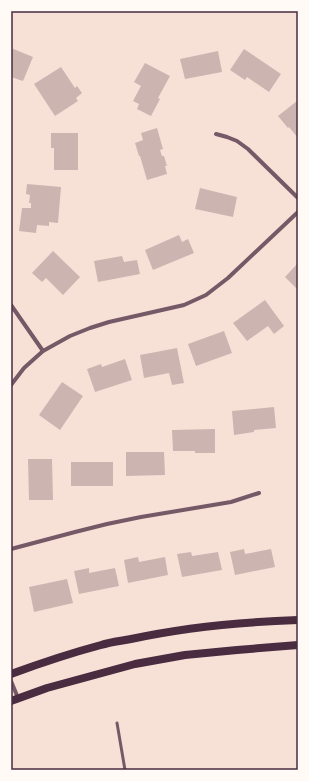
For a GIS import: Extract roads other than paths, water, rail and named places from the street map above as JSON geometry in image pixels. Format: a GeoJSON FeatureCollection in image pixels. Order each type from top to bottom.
{"type":"FeatureCollection","features":[{"type":"Feature","properties":{"kind":"main road"},"geometry":{"type":"LineString","coordinates":[[11,674],[103,644],[152,634],[256,622],[298,620]]}},
{"type":"Feature","properties":{"kind":"main road"},"geometry":{"type":"LineString","coordinates":[[14,699],[89,676],[142,663],[185,655],[298,645]]}},
{"type":"Feature","properties":{"kind":"street"},"geometry":{"type":"LineString","coordinates":[[216,134],[237,141],[248,149],[298,198]]}},
{"type":"Feature","properties":{"kind":"street"},"geometry":{"type":"LineString","coordinates":[[11,385],[24,368],[43,351],[70,336],[109,322],[184,305],[206,295],[228,278],[298,212]]}},
{"type":"Feature","properties":{"kind":"street"},"geometry":{"type":"LineString","coordinates":[[11,305],[43,351]]}},
{"type":"Feature","properties":{"kind":"street"},"geometry":{"type":"LineString","coordinates":[[11,549],[114,523],[230,502],[259,492]]}},
{"type":"Feature","properties":{"kind":"street"},"geometry":{"type":"LineString","coordinates":[[11,680],[14,699]]}},
{"type":"Feature","properties":{"kind":"lane"},"geometry":{"type":"LineString","coordinates":[[117,722],[125,770]]}}]}
